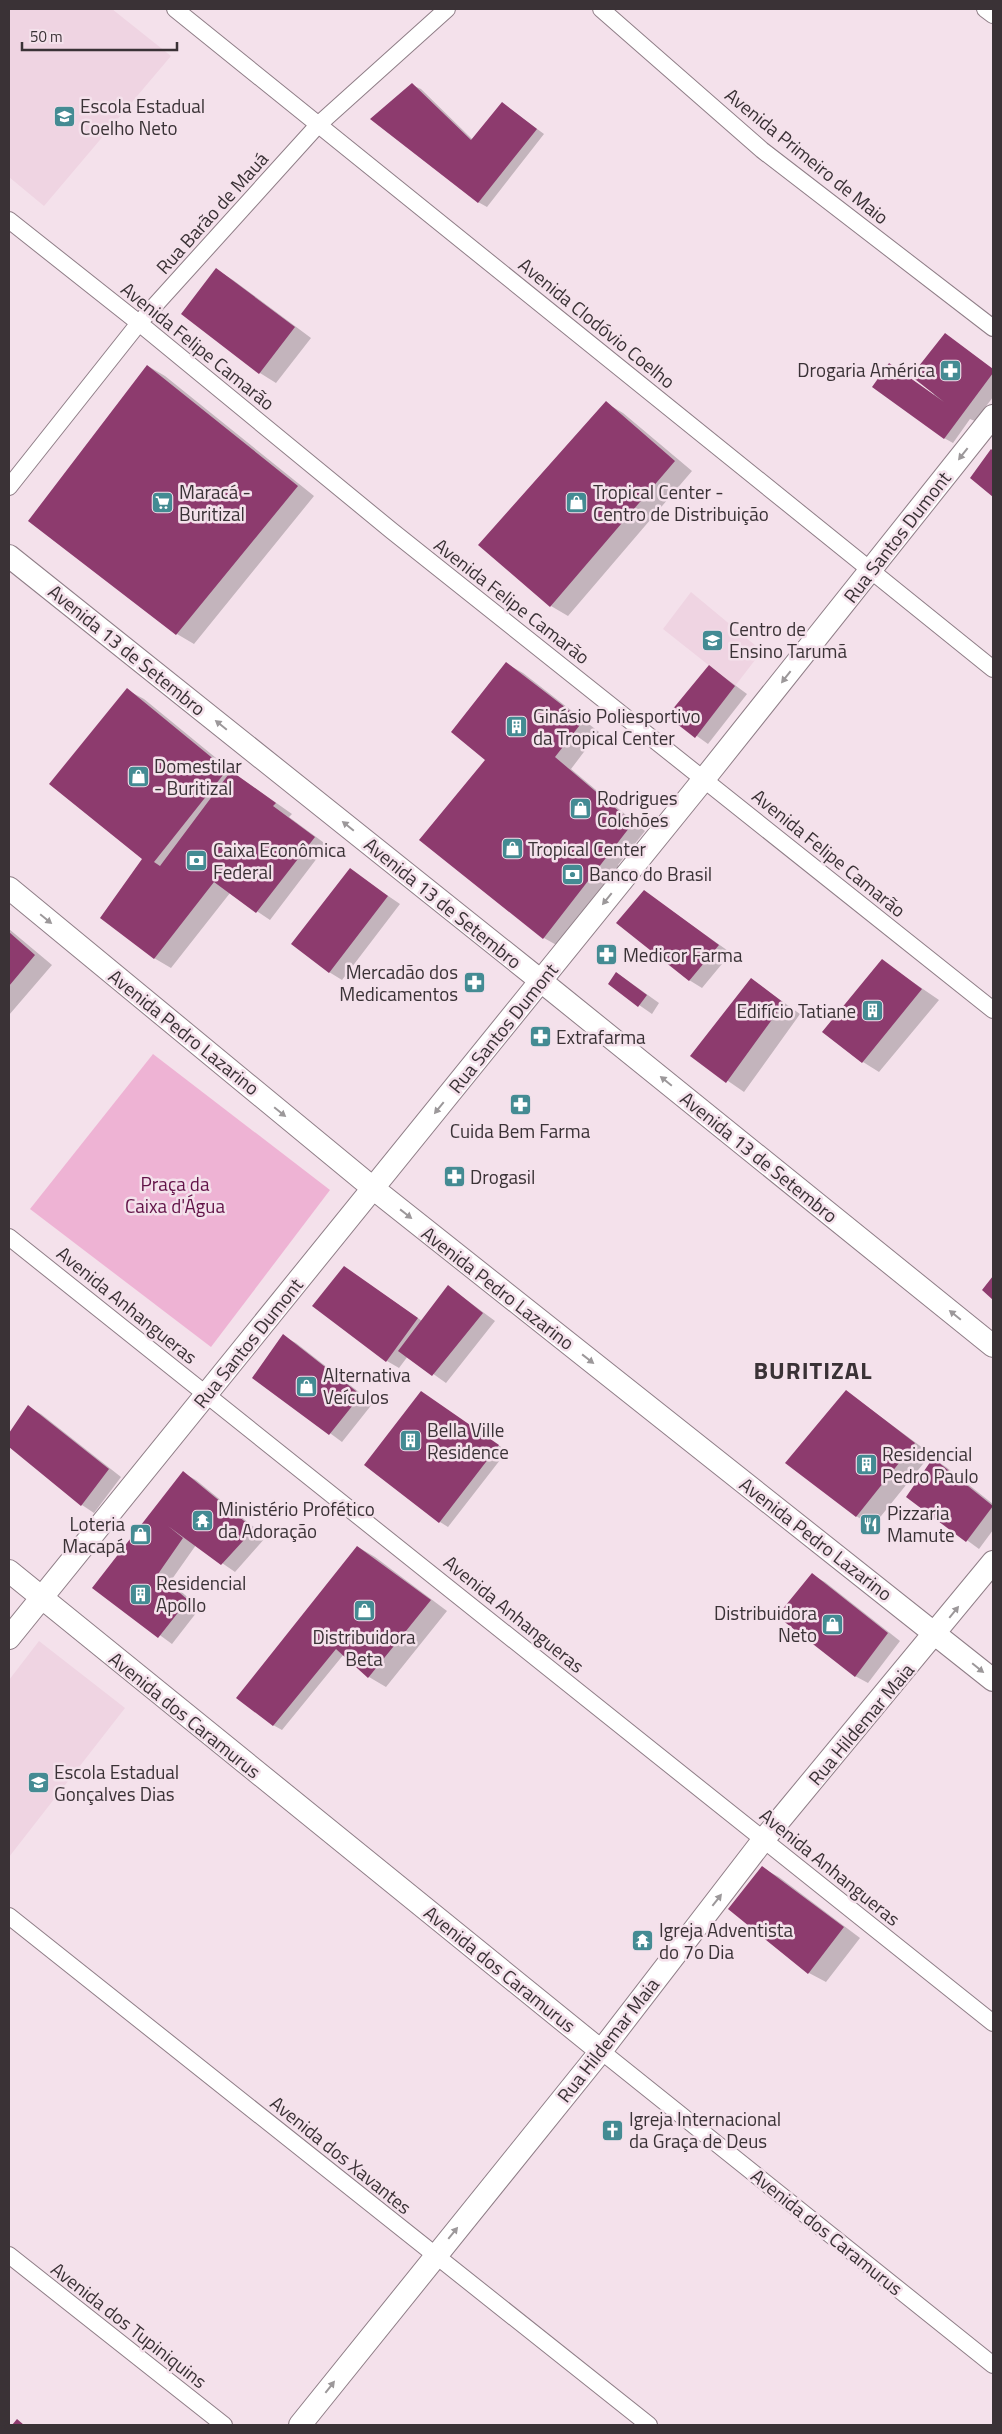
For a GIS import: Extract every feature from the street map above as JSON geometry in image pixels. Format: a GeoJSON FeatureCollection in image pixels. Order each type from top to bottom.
{"type":"FeatureCollection","features":[{"type":"Feature","properties":{"kind":"main road","name":"Rua Santos Dumont"},"geometry":{"type":"LineString","coordinates":[[9,1638],[40,1597],[374,1189],[704,780],[993,416]]}},
{"type":"Feature","properties":{"kind":"main road","name":"Avenida 13 de Setembro"},"geometry":{"type":"LineString","coordinates":[[9,556],[541,981],[993,1346]]}},
{"type":"Feature","properties":{"kind":"main road","name":"Avenida Pedro Lazarino"},"geometry":{"type":"LineString","coordinates":[[9,888],[374,1189],[993,1680]]}},
{"type":"Feature","properties":{"kind":"main road","name":"Rua Hildemar Maia"},"geometry":{"type":"LineString","coordinates":[[300,2425],[434,2256],[601,2051],[764,1839],[936,1634],[993,1562]]}},
{"type":"Feature","properties":{"kind":"main road","name":"Avenida dos Caramurus"},"geometry":{"type":"LineString","coordinates":[[9,1570],[601,2051]]}},
{"type":"Feature","properties":{"kind":"street","name":"Avenida Clodóvio Coelho"},"geometry":{"type":"LineString","coordinates":[[176,9],[993,669]]}},
{"type":"Feature","properties":{"kind":"street","name":"Rua Barão de Mauá"},"geometry":{"type":"LineString","coordinates":[[9,487],[139,323],[318,125],[447,9]]}},
{"type":"Feature","properties":{"kind":"street","name":"Avenida Primeiro de Maio"},"geometry":{"type":"LineString","coordinates":[[601,9],[762,150],[993,328]]}},
{"type":"Feature","properties":{"kind":"street"},"geometry":{"type":"LineString","coordinates":[[985,9],[993,15]]}},
{"type":"Feature","properties":{"kind":"street","name":"Avenida Felipe Camarão"},"geometry":{"type":"LineString","coordinates":[[9,220],[139,323],[392,531],[993,1010]]}},
{"type":"Feature","properties":{"kind":"street","name":"Avenida Anhangueras"},"geometry":{"type":"LineString","coordinates":[[9,1237],[993,2023]]}},
{"type":"Feature","properties":{"kind":"street","name":"Avenida dos Xavantes"},"geometry":{"type":"LineString","coordinates":[[9,1916],[98,1985],[434,2256],[649,2425]]}},
{"type":"Feature","properties":{"kind":"street","name":"Avenida dos Caramurus"},"geometry":{"type":"LineString","coordinates":[[601,2051],[993,2365]]}},
{"type":"Feature","properties":{"kind":"street","name":"Avenida dos Tupiniquins"},"geometry":{"type":"LineString","coordinates":[[9,2256],[224,2425]]}},
{"type":"Feature","properties":{"kind":"shaded area","name":"Escola Estadual Coelho Neto"},"geometry":{"type":"Polygon","coordinates":[[[9,9],[112,9],[171,56],[44,206],[9,177],[9,9]]]}},
{"type":"Feature","properties":{"kind":"shaded area","name":"Centro de Ensino Tarumã"},"geometry":{"type":"Polygon","coordinates":[[[691,592],[762,651],[735,686],[663,629],[691,592]]]}},
{"type":"Feature","properties":{"kind":"shaded area","name":"Escola Estadual Gonçalves Dias"},"geometry":{"type":"Polygon","coordinates":[[[39,1641],[125,1708],[9,1857],[9,1680],[39,1641]]]}},
{"type":"Feature","properties":{"kind":"green space","name":"Praça da Caixa d'Água"},"geometry":{"type":"Polygon","coordinates":[[[153,1054],[330,1190],[211,1347],[30,1209],[153,1054]]]}},
{"type":"Feature","properties":{"kind":"building"},"geometry":{"type":"Polygon","coordinates":[[[412,83],[471,140],[502,102],[537,129],[478,203],[370,119],[412,83]]]}},
{"type":"Feature","properties":{"kind":"building"},"geometry":{"type":"Polygon","coordinates":[[[216,268],[295,327],[259,374],[181,314],[216,268]]]}},
{"type":"Feature","properties":{"kind":"building"},"geometry":{"type":"Polygon","coordinates":[[[945,333],[993,369],[993,373],[944,439],[872,387],[889,363],[944,402],[911,376],[945,333]]]}},
{"type":"Feature","properties":{"kind":"building","name":"Maracá - Buritizal"},"geometry":{"type":"Polygon","coordinates":[[[147,365],[298,486],[176,635],[28,521],[147,365]]]}},
{"type":"Feature","properties":{"kind":"building","name":"Tropical Center - Centro de Distribuição"},"geometry":{"type":"Polygon","coordinates":[[[606,401],[675,461],[550,607],[478,545],[606,401]]]}},
{"type":"Feature","properties":{"kind":"building"},"geometry":{"type":"Polygon","coordinates":[[[991,449],[993,451],[993,497],[970,478],[991,449]]]}},
{"type":"Feature","properties":{"kind":"building"},"geometry":{"type":"Polygon","coordinates":[[[506,662],[583,721],[555,757],[633,823],[543,939],[419,840],[485,760],[451,732],[506,662]]]}},
{"type":"Feature","properties":{"kind":"building"},"geometry":{"type":"Polygon","coordinates":[[[709,665],[735,686],[695,738],[667,716],[709,665]]]}},
{"type":"Feature","properties":{"kind":"building"},"geometry":{"type":"Polygon","coordinates":[[[127,688],[227,770],[154,862],[160,866],[231,771],[276,803],[273,806],[315,837],[256,913],[214,882],[154,959],[100,918],[142,859],[49,784],[127,688]]]}},
{"type":"Feature","properties":{"kind":"building"},"geometry":{"type":"Polygon","coordinates":[[[350,868],[388,896],[329,973],[291,944],[350,868]]]}},
{"type":"Feature","properties":{"kind":"building"},"geometry":{"type":"Polygon","coordinates":[[[644,890],[719,945],[689,981],[616,923],[644,890]]]}},
{"type":"Feature","properties":{"kind":"building"},"geometry":{"type":"Polygon","coordinates":[[[9,932],[35,955],[9,986],[9,932]]]}},
{"type":"Feature","properties":{"kind":"building","name":"Edifício Tatiane"},"geometry":{"type":"Polygon","coordinates":[[[882,959],[922,989],[862,1063],[822,1032],[882,959]]]}},
{"type":"Feature","properties":{"kind":"building"},"geometry":{"type":"Polygon","coordinates":[[[616,972],[647,995],[638,1007],[608,984],[616,972]]]}},
{"type":"Feature","properties":{"kind":"building"},"geometry":{"type":"Polygon","coordinates":[[[751,978],[784,1003],[726,1083],[690,1056],[751,978]]]}},
{"type":"Feature","properties":{"kind":"building"},"geometry":{"type":"Polygon","coordinates":[[[344,1266],[418,1318],[386,1362],[312,1306],[344,1266]]]}},
{"type":"Feature","properties":{"kind":"building"},"geometry":{"type":"Polygon","coordinates":[[[993,1276],[993,1300],[982,1290],[993,1276]]]}},
{"type":"Feature","properties":{"kind":"building"},"geometry":{"type":"Polygon","coordinates":[[[448,1285],[483,1313],[432,1376],[398,1351],[448,1285]]]}},
{"type":"Feature","properties":{"kind":"building","name":"Alternativa Veículos"},"geometry":{"type":"Polygon","coordinates":[[[283,1334],[361,1395],[329,1435],[252,1378],[283,1334]]]}},
{"type":"Feature","properties":{"kind":"building"},"geometry":{"type":"Polygon","coordinates":[[[846,1390],[915,1443],[856,1517],[785,1463],[846,1390]]]}},
{"type":"Feature","properties":{"kind":"building"},"geometry":{"type":"Polygon","coordinates":[[[421,1391],[499,1445],[439,1523],[364,1465],[421,1391]]]}},
{"type":"Feature","properties":{"kind":"building"},"geometry":{"type":"Polygon","coordinates":[[[28,1405],[109,1469],[81,1506],[9,1447],[9,1433],[28,1405]]]}},
{"type":"Feature","properties":{"kind":"building"},"geometry":{"type":"Polygon","coordinates":[[[933,1458],[993,1506],[966,1542],[906,1497],[933,1458]]]}},
{"type":"Feature","properties":{"kind":"building"},"geometry":{"type":"Polygon","coordinates":[[[183,1471],[254,1529],[221,1565],[168,1526],[183,1538],[158,1574],[188,1600],[158,1638],[92,1588],[183,1471]]]}},
{"type":"Feature","properties":{"kind":"building","name":"Distribuidora Beta"},"geometry":{"type":"Polygon","coordinates":[[[357,1546],[431,1600],[368,1678],[336,1649],[273,1726],[236,1698],[357,1546]]]}},
{"type":"Feature","properties":{"kind":"building","name":"Distribuidora Neto"},"geometry":{"type":"Polygon","coordinates":[[[812,1573],[888,1633],[855,1677],[777,1616],[812,1573]]]}},
{"type":"Feature","properties":{"kind":"building"},"geometry":{"type":"Polygon","coordinates":[[[762,1866],[844,1927],[808,1974],[728,1909],[762,1866]]]}},
{"type":"Feature","properties":{"kind":"building"},"geometry":{"type":"Polygon","coordinates":[[[17,2419],[24,2425],[12,2425],[17,2419]]]}},
{"type":"Feature","properties":{"kind":"place","name":"Escola Estadual Coelho Neto"},"geometry":{"type":"Point","coordinates":[64,117]}},
{"type":"Feature","properties":{"kind":"place","name":"Drogaria América"},"geometry":{"type":"Point","coordinates":[951,370]}},
{"type":"Feature","properties":{"kind":"place","name":"Maracá - Buritizal"},"geometry":{"type":"Point","coordinates":[163,503]}},
{"type":"Feature","properties":{"kind":"place","name":"Tropical Center - Centro de Distribuição"},"geometry":{"type":"Point","coordinates":[577,503]}},
{"type":"Feature","properties":{"kind":"place","name":"Centro de Ensino Tarumã"},"geometry":{"type":"Point","coordinates":[713,640]}},
{"type":"Feature","properties":{"kind":"place","name":"Ginásio Poliesportivo da Tropical Center"},"geometry":{"type":"Point","coordinates":[517,727]}},
{"type":"Feature","properties":{"kind":"place","name":"Domestilar - Buritizal"},"geometry":{"type":"Point","coordinates":[138,777]}},
{"type":"Feature","properties":{"kind":"place","name":"Rodrigues Colchões"},"geometry":{"type":"Point","coordinates":[581,809]}},
{"type":"Feature","properties":{"kind":"place","name":"Tropical Center"},"geometry":{"type":"Point","coordinates":[512,849]}},
{"type":"Feature","properties":{"kind":"place","name":"Caixa Econômica Federal"},"geometry":{"type":"Point","coordinates":[197,861]}},
{"type":"Feature","properties":{"kind":"place","name":"Banco do Brasil"},"geometry":{"type":"Point","coordinates":[573,874]}},
{"type":"Feature","properties":{"kind":"place","name":"Medicor Farma"},"geometry":{"type":"Point","coordinates":[607,955]}},
{"type":"Feature","properties":{"kind":"place","name":"Mercadão dos Medicamentos"},"geometry":{"type":"Point","coordinates":[474,983]}},
{"type":"Feature","properties":{"kind":"place","name":"Edifício Tatiane"},"geometry":{"type":"Point","coordinates":[872,1011]}},
{"type":"Feature","properties":{"kind":"place","name":"Extrafarma"},"geometry":{"type":"Point","coordinates":[540,1037]}},
{"type":"Feature","properties":{"kind":"place","name":"Cuida Bem Farma"},"geometry":{"type":"Point","coordinates":[520,1105]}},
{"type":"Feature","properties":{"kind":"place","name":"Drogasil"},"geometry":{"type":"Point","coordinates":[454,1177]}},
{"type":"Feature","properties":{"kind":"place","name":"Alternativa Veículos"},"geometry":{"type":"Point","coordinates":[307,1386]}},
{"type":"Feature","properties":{"kind":"place","name":"Bella Ville Residence"},"geometry":{"type":"Point","coordinates":[411,1441]}},
{"type":"Feature","properties":{"kind":"place","name":"Residencial Pedro Paulo"},"geometry":{"type":"Point","coordinates":[866,1465]}},
{"type":"Feature","properties":{"kind":"place","name":"Ministério Profético da Adoração"},"geometry":{"type":"Point","coordinates":[202,1520]}},
{"type":"Feature","properties":{"kind":"place","name":"Pizzaria Mamute"},"geometry":{"type":"Point","coordinates":[871,1524]}},
{"type":"Feature","properties":{"kind":"place","name":"Loteria Macapá"},"geometry":{"type":"Point","coordinates":[141,1535]}},
{"type":"Feature","properties":{"kind":"place","name":"Residencial Apollo"},"geometry":{"type":"Point","coordinates":[140,1594]}},
{"type":"Feature","properties":{"kind":"place","name":"Distribuidora Beta"},"geometry":{"type":"Point","coordinates":[364,1611]}},
{"type":"Feature","properties":{"kind":"place","name":"Distribuidora Neto"},"geometry":{"type":"Point","coordinates":[833,1624]}},
{"type":"Feature","properties":{"kind":"place","name":"Escola Estadual Gonçalves Dias"},"geometry":{"type":"Point","coordinates":[38,1783]}},
{"type":"Feature","properties":{"kind":"place","name":"Igreja Adventista do 7o Dia"},"geometry":{"type":"Point","coordinates":[643,1941]}},
{"type":"Feature","properties":{"kind":"place","name":"Igreja Internacional da Graça de Deus"},"geometry":{"type":"Point","coordinates":[613,2130]}},
{"type":"Feature","properties":{"kind":"district","name":"BURITIZAL"},"geometry":{"type":"Point","coordinates":[813,1371]}}]}
